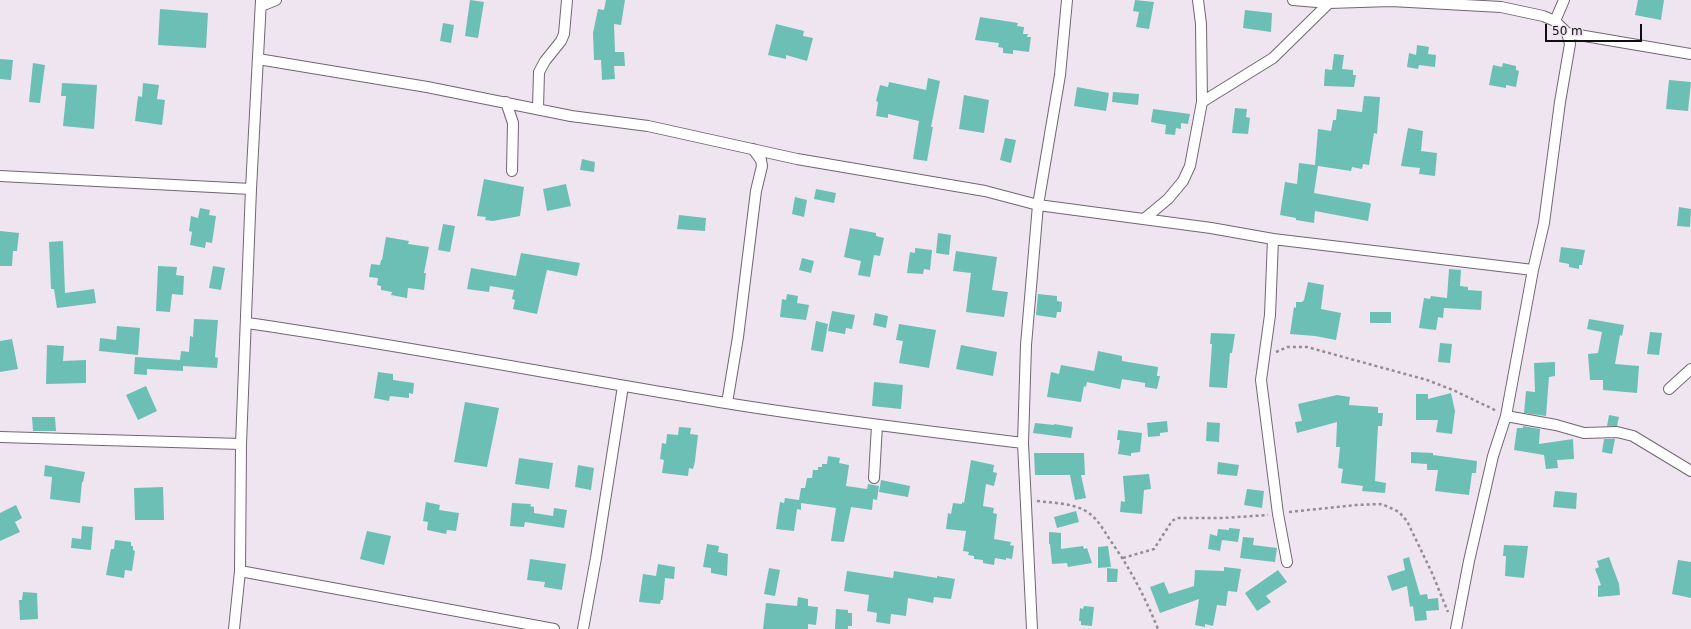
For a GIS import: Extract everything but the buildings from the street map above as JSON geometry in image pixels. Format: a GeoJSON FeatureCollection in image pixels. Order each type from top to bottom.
{"type":"FeatureCollection","features":[{"type":"Feature","properties":{"kind":"street"},"geometry":{"type":"LineString","coordinates":[[234,629],[240,571],[241,444],[247,323],[251,189],[261,3],[276,0]]}},
{"type":"Feature","properties":{"kind":"street"},"geometry":{"type":"LineString","coordinates":[[538,108],[539,72],[545,61],[561,41],[564,34],[567,0]]}},
{"type":"Feature","properties":{"kind":"street"},"geometry":{"type":"LineString","coordinates":[[1032,629],[1023,443],[1026,345],[1038,205],[1060,75],[1067,0]]}},
{"type":"Feature","properties":{"kind":"street"},"geometry":{"type":"LineString","coordinates":[[1144,219],[1168,199],[1183,180],[1190,166],[1202,102],[1201,24],[1198,0]]}},
{"type":"Feature","properties":{"kind":"street"},"geometry":{"type":"LineString","coordinates":[[1294,0],[1329,3],[1391,1],[1500,7],[1543,16],[1555,21],[1567,33],[1570,44],[1560,102],[1547,208],[1533,270],[1506,416],[1493,456],[1469,561],[1456,629]]}},
{"type":"Feature","properties":{"kind":"street"},"geometry":{"type":"LineString","coordinates":[[1555,21],[1564,0]]}},
{"type":"Feature","properties":{"kind":"street"},"geometry":{"type":"LineString","coordinates":[[1202,102],[1273,58],[1329,3]]}},
{"type":"Feature","properties":{"kind":"street"},"geometry":{"type":"LineString","coordinates":[[1567,33],[1691,54]]}},
{"type":"Feature","properties":{"kind":"street"},"geometry":{"type":"LineString","coordinates":[[258,59],[427,87],[538,108],[571,116],[648,126],[850,168],[985,191],[1038,205],[1144,219],[1272,239],[1533,270]]}},
{"type":"Feature","properties":{"kind":"street"},"geometry":{"type":"LineString","coordinates":[[506,102],[513,123],[512,171]]}},
{"type":"Feature","properties":{"kind":"street"},"geometry":{"type":"LineString","coordinates":[[727,403],[738,337],[756,191],[762,166],[761,160],[753,149]]}},
{"type":"Feature","properties":{"kind":"street"},"geometry":{"type":"LineString","coordinates":[[0,176],[251,189]]}},
{"type":"Feature","properties":{"kind":"street"},"geometry":{"type":"LineString","coordinates":[[1272,239],[1270,315],[1261,380],[1278,514],[1287,562]]}},
{"type":"Feature","properties":{"kind":"street"},"geometry":{"type":"LineString","coordinates":[[247,323],[344,337],[727,403],[877,425],[1023,443]]}},
{"type":"Feature","properties":{"kind":"street"},"geometry":{"type":"LineString","coordinates":[[1669,389],[1691,368]]}},
{"type":"Feature","properties":{"kind":"street"},"geometry":{"type":"LineString","coordinates":[[582,629],[596,558],[623,386]]}},
{"type":"Feature","properties":{"kind":"street"},"geometry":{"type":"LineString","coordinates":[[1506,416],[1556,425],[1584,433],[1617,432],[1633,436],[1691,472]]}},
{"type":"Feature","properties":{"kind":"street"},"geometry":{"type":"LineString","coordinates":[[874,478],[877,425]]}},
{"type":"Feature","properties":{"kind":"street"},"geometry":{"type":"LineString","coordinates":[[0,437],[241,444]]}},
{"type":"Feature","properties":{"kind":"street"},"geometry":{"type":"LineString","coordinates":[[240,571],[554,629]]}},
{"type":"Feature","properties":{"kind":"path"},"geometry":{"type":"LineString","coordinates":[[1265,356],[1287,347],[1307,347],[1427,380],[1453,390],[1506,416]]}},
{"type":"Feature","properties":{"kind":"path"},"geometry":{"type":"LineString","coordinates":[[1026,500],[1070,505],[1085,510],[1096,519],[1123,558],[1146,599],[1158,629]]}},
{"type":"Feature","properties":{"kind":"path"},"geometry":{"type":"LineString","coordinates":[[1123,558],[1154,549],[1172,521],[1178,518],[1223,518],[1382,504],[1400,512],[1407,521],[1429,566],[1449,615]]}}]}
